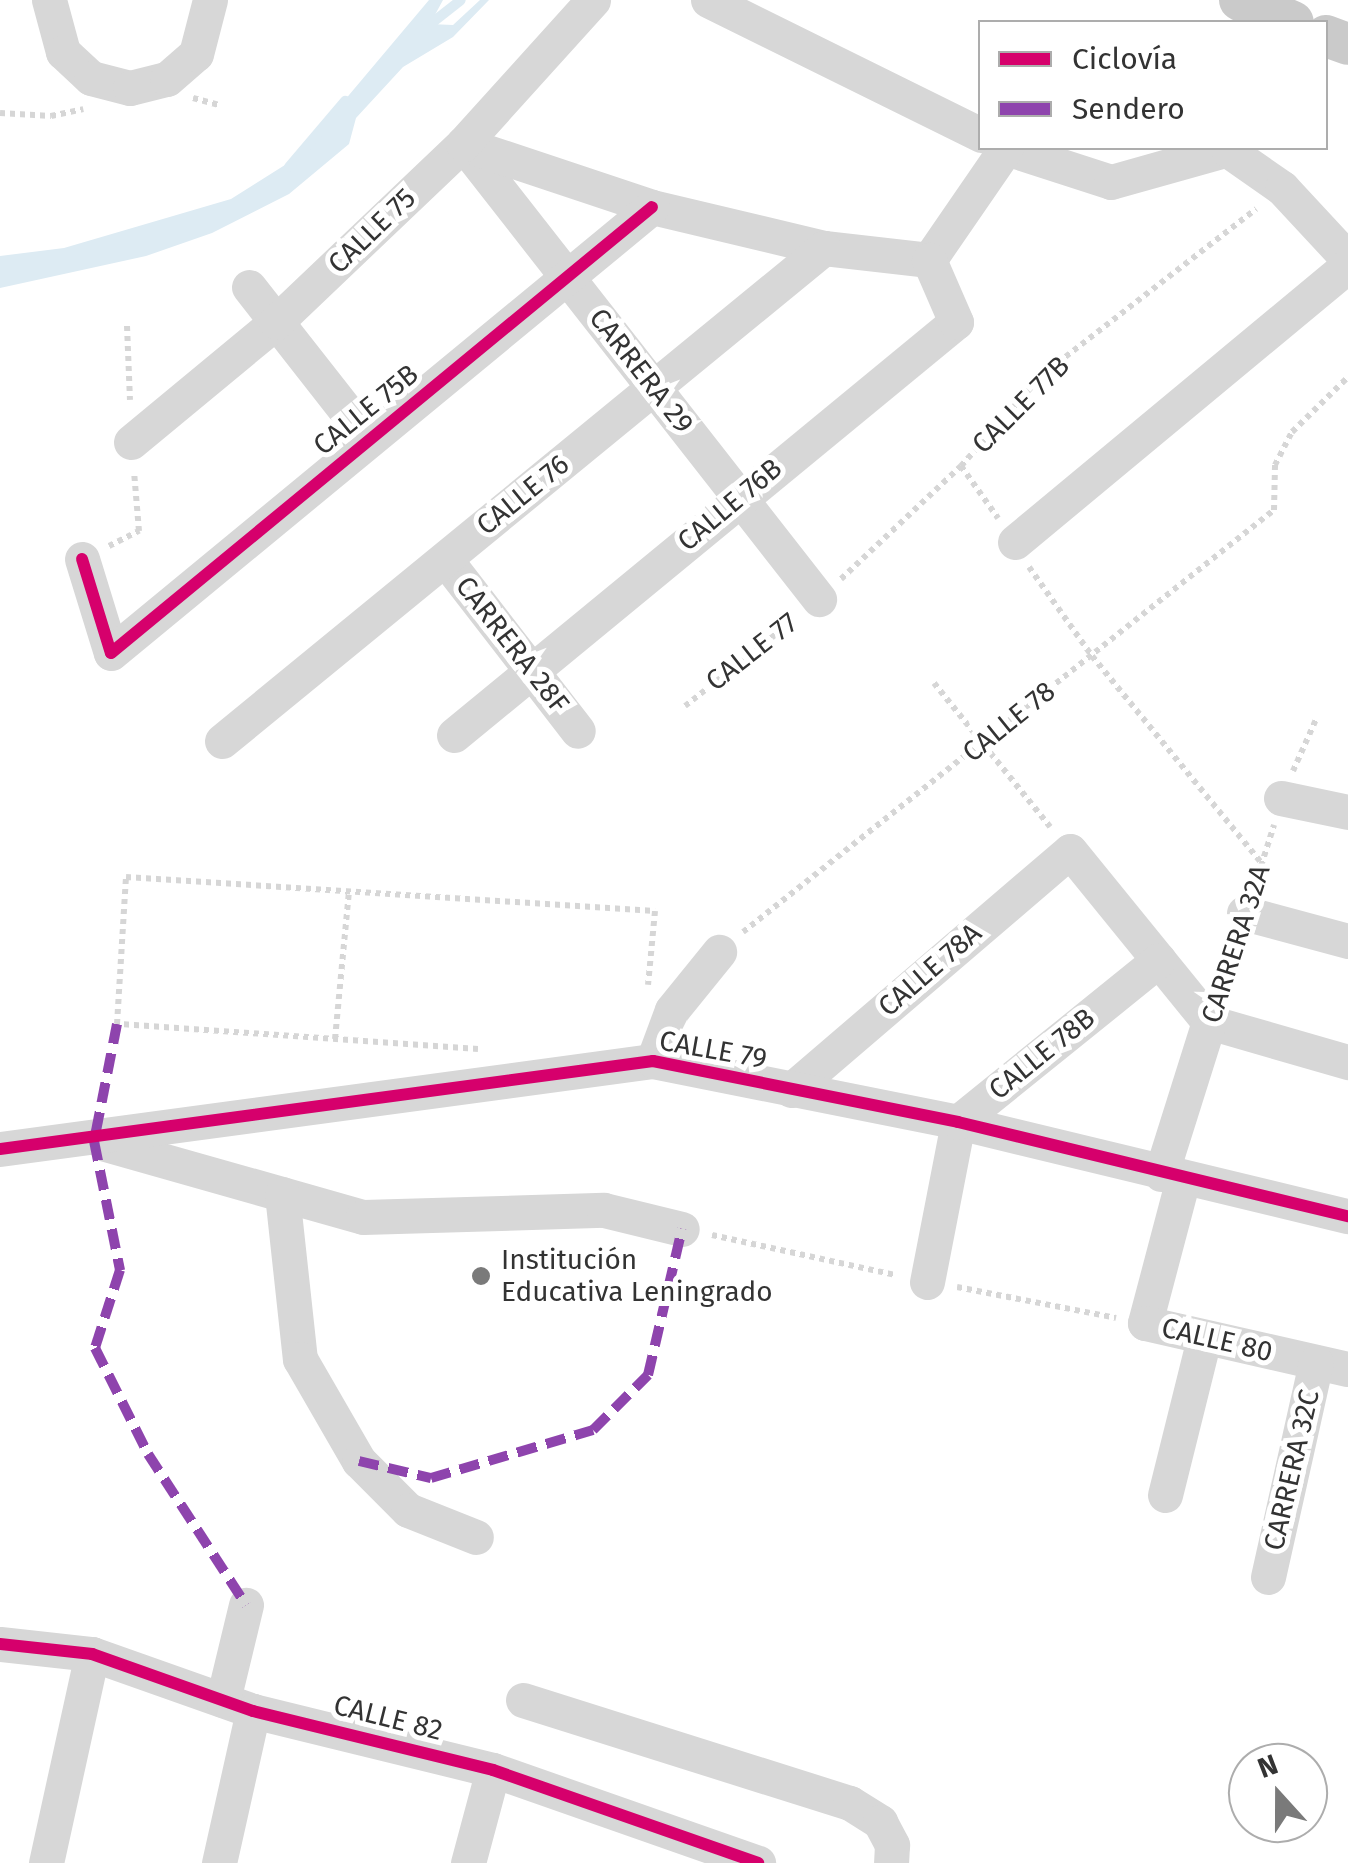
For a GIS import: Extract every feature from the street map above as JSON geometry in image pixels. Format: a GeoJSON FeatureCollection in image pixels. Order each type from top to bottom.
{"type":"FeatureCollection","features":[{"type":"Feature","properties":{"kind":"main road"},"geometry":{"type":"LineString","coordinates":[[1240,0],[1288,20]]}},
{"type":"Feature","properties":{"kind":"street"},"geometry":{"type":"LineString","coordinates":[[49,0],[63,52],[92,78],[130,88],[167,79],[196,54],[210,0]]}},
{"type":"Feature","properties":{"kind":"street","name":"CALLE 75"},"geometry":{"type":"LineString","coordinates":[[131,442],[276,322],[463,144],[594,0]]}},
{"type":"Feature","properties":{"kind":"street"},"geometry":{"type":"LineString","coordinates":[[708,0],[978,134]]}},
{"type":"Feature","properties":{"kind":"street"},"geometry":{"type":"LineString","coordinates":[[463,144],[652,207],[824,248],[929,260],[1005,150]]}},
{"type":"Feature","properties":{"kind":"street","name":"CARRERA 29"},"geometry":{"type":"LineString","coordinates":[[463,144],[819,599]]}},
{"type":"Feature","properties":{"kind":"street"},"geometry":{"type":"LineString","coordinates":[[1012,150],[1110,182],[1226,150]]}},
{"type":"Feature","properties":{"kind":"street"},"geometry":{"type":"LineString","coordinates":[[1015,542],[1348,262],[1282,188],[1231,150]]}},
{"type":"Feature","properties":{"kind":"street","name":"CALLE 75B"},"geometry":{"type":"LineString","coordinates":[[82,559],[111,652],[652,207]]}},
{"type":"Feature","properties":{"kind":"street","name":"CALLE 76"},"geometry":{"type":"LineString","coordinates":[[222,742],[824,248]]}},
{"type":"Feature","properties":{"kind":"street","name":"CALLE 76B"},"geometry":{"type":"LineString","coordinates":[[454,735],[534,672],[739,496],[956,322],[929,260]]}},
{"type":"Feature","properties":{"kind":"street"},"geometry":{"type":"LineString","coordinates":[[250,288],[369,440]]}},
{"type":"Feature","properties":{"kind":"street","name":"CARRERA 28F"},"geometry":{"type":"LineString","coordinates":[[445,558],[578,730]]}},
{"type":"Feature","properties":{"kind":"street"},"geometry":{"type":"LineString","coordinates":[[1281,798],[1348,812]]}},
{"type":"Feature","properties":{"kind":"street"},"geometry":{"type":"LineString","coordinates":[[1070,851],[1209,1022],[1348,1062]]}},
{"type":"Feature","properties":{"kind":"street","name":"CALLE 78A"},"geometry":{"type":"LineString","coordinates":[[791,1090],[1070,851]]}},
{"type":"Feature","properties":{"kind":"street"},"geometry":{"type":"LineString","coordinates":[[1244,913],[1348,941]]}},
{"type":"Feature","properties":{"kind":"street"},"geometry":{"type":"LineString","coordinates":[[653,1061],[672,1010],[718,952]]}},
{"type":"Feature","properties":{"kind":"street","name":"CALLE 78B"},"geometry":{"type":"LineString","coordinates":[[958,1122],[1159,960]]}},
{"type":"Feature","properties":{"kind":"street","name":"CARRERA 32A"},"geometry":{"type":"LineString","coordinates":[[1145,1323],[1172,1177],[1209,1022]]}},
{"type":"Feature","properties":{"kind":"street","name":"CALLE 79"},"geometry":{"type":"LineString","coordinates":[[0,1149],[94,1141],[653,1061],[958,1122],[1172,1177],[1348,1216]]}},
{"type":"Feature","properties":{"kind":"street"},"geometry":{"type":"LineString","coordinates":[[927,1282],[958,1122]]}},
{"type":"Feature","properties":{"kind":"street"},"geometry":{"type":"LineString","coordinates":[[94,1141],[363,1217],[604,1210],[682,1229]]}},
{"type":"Feature","properties":{"kind":"street"},"geometry":{"type":"LineString","coordinates":[[282,1194],[300,1359],[359,1462],[408,1510],[476,1537]]}},
{"type":"Feature","properties":{"kind":"street","name":"CALLE 80"},"geometry":{"type":"LineString","coordinates":[[1145,1323],[1332,1366]]}},
{"type":"Feature","properties":{"kind":"street"},"geometry":{"type":"LineString","coordinates":[[1165,1495],[1204,1338]]}},
{"type":"Feature","properties":{"kind":"street","name":"CARRERA 32C"},"geometry":{"type":"LineString","coordinates":[[1268,1578],[1332,1366]]}},
{"type":"Feature","properties":{"kind":"street"},"geometry":{"type":"LineString","coordinates":[[219,1863],[246,1605]]}},
{"type":"Feature","properties":{"kind":"street","name":"CALLE 82"},"geometry":{"type":"LineString","coordinates":[[0,1644],[92,1654],[238,1706],[493,1770],[758,1863]]}},
{"type":"Feature","properties":{"kind":"street"},"geometry":{"type":"LineString","coordinates":[[46,1863],[92,1654]]}},
{"type":"Feature","properties":{"kind":"street"},"geometry":{"type":"LineString","coordinates":[[523,1700],[850,1804],[880,1822],[892,1845],[891,1863]]}},
{"type":"Feature","properties":{"kind":"street"},"geometry":{"type":"LineString","coordinates":[[468,1863],[493,1770]]}},
{"type":"Feature","properties":{"kind":"path"},"geometry":{"type":"LineString","coordinates":[[127,326],[131,442],[140,531]]}},
{"type":"Feature","properties":{"kind":"path"},"geometry":{"type":"LineString","coordinates":[[961,466],[1015,542],[1043,593],[1262,865]]}},
{"type":"Feature","properties":{"kind":"path"},"geometry":{"type":"LineString","coordinates":[[934,683],[1070,851]]}},
{"type":"Feature","properties":{"kind":"path"},"geometry":{"type":"LineString","coordinates":[[488,1050],[117,1024],[126,877],[655,911],[646,1004]]}},
{"type":"Feature","properties":{"kind":"path"},"geometry":{"type":"LineString","coordinates":[[335,1039],[349,891]]}},
{"type":"Feature","properties":{"kind":"shaded area"},"geometry":{"type":"Polygon","coordinates":[[[429,0],[443,0],[430,24],[453,25],[480,0],[489,0],[453,37],[403,67],[356,118],[349,144],[289,194],[212,233],[146,256],[0,288],[0,256],[64,248],[231,199],[296,158],[429,0]]]}},
{"type":"Feature","properties":{"kind":"waterway"},"geometry":{"type":"LineString","coordinates":[[419,33],[461,0]]}},
{"type":"Feature","properties":{"kind":"waterway"},"geometry":{"type":"LineString","coordinates":[[289,167],[345,101]]}},
{"type":"Feature","properties":{"kind":"marked path"},"geometry":{"type":"LineString","coordinates":[[117,1024],[94,1141],[120,1270],[95,1348],[148,1454],[246,1605]]}},
{"type":"Feature","properties":{"kind":"marked path"},"geometry":{"type":"LineString","coordinates":[[359,1461],[431,1478],[593,1430],[648,1375],[682,1229]]}},
{"type":"Feature","properties":{"kind":"cycle path"},"geometry":{"type":"LineString","coordinates":[[82,559],[111,653],[652,207]]}},
{"type":"Feature","properties":{"kind":"cycle path"},"geometry":{"type":"LineString","coordinates":[[0,1149],[653,1061],[958,1122],[1348,1216]]}},
{"type":"Feature","properties":{"kind":"cycle path"},"geometry":{"type":"LineString","coordinates":[[0,1644],[92,1654],[253,1711],[493,1770],[758,1863]]}},
{"type":"Feature","properties":{"kind":"place","name":"Institución Educativa Leningrado"},"geometry":{"type":"Point","coordinates":[481,1276]}}]}
